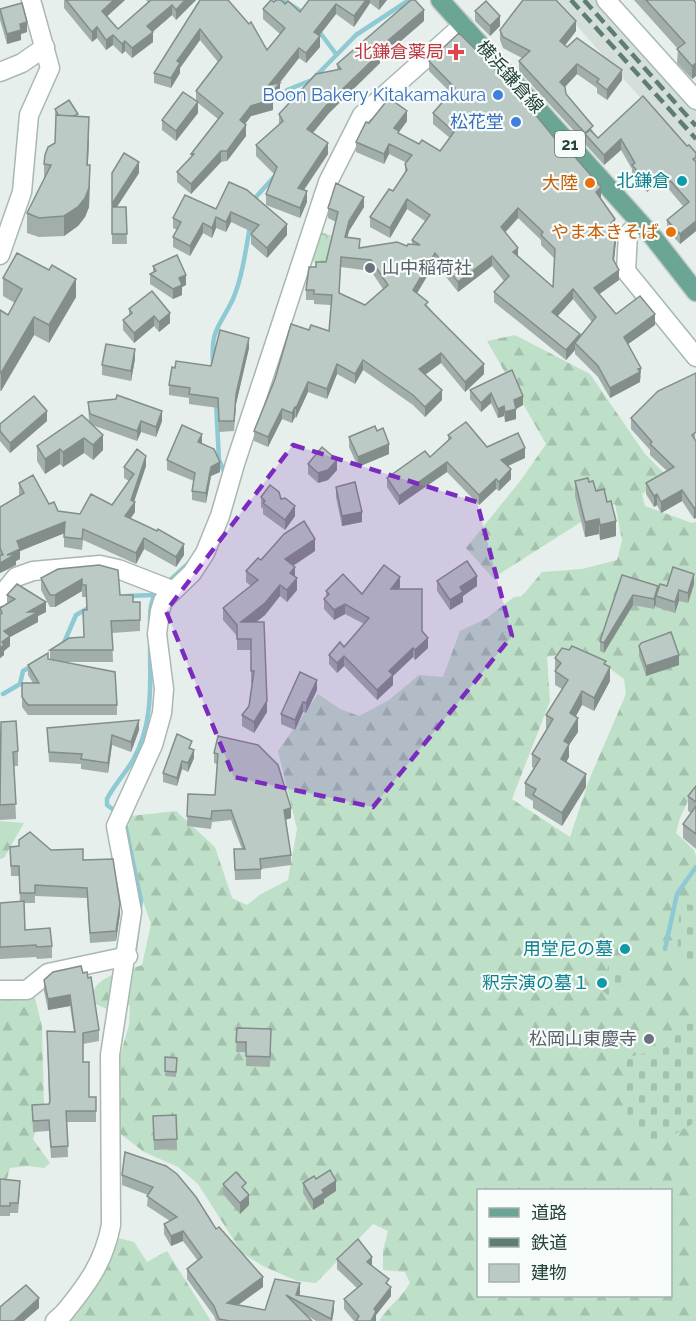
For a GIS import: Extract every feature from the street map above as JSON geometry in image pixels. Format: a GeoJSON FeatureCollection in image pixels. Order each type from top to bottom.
{"type":"FeatureCollection","features":[{"type":"Feature","properties":{"kind":"main road","name":"横浜鎌倉線"},"geometry":{"type":"LineString","coordinates":[[440,0],[640,223],[696,292]]}},
{"type":"Feature","properties":{"kind":"street"},"geometry":{"type":"LineString","coordinates":[[0,255],[22,192],[28,115],[50,68],[31,0]]}},
{"type":"Feature","properties":{"kind":"street"},"geometry":{"type":"LineString","coordinates":[[606,0],[696,100]]}},
{"type":"Feature","properties":{"kind":"street"},"geometry":{"type":"LineString","coordinates":[[59,1317],[92,1276],[108,1241],[111,1225],[110,1055],[128,956],[132,912],[116,826],[159,726],[164,689],[158,625],[163,601],[192,573],[205,554],[220,516],[328,182],[362,116],[463,25]]}},
{"type":"Feature","properties":{"kind":"street"},"geometry":{"type":"LineString","coordinates":[[0,72],[22,63],[45,47]]}},
{"type":"Feature","properties":{"kind":"street"},"geometry":{"type":"LineString","coordinates":[[640,223],[628,234],[626,271],[696,357]]}},
{"type":"Feature","properties":{"kind":"street"},"geometry":{"type":"LineString","coordinates":[[0,597],[16,577],[33,571],[100,565],[118,569],[172,590]]}},
{"type":"Feature","properties":{"kind":"street"},"geometry":{"type":"LineString","coordinates":[[0,990],[27,990],[48,973],[128,956]]}},
{"type":"Feature","properties":{"kind":"highlighted area"},"geometry":{"type":"Polygon","coordinates":[[[293,445],[477,502],[512,636],[373,807],[234,777],[166,611],[293,445]]]}},
{"type":"Feature","properties":{"kind":"shaded area"},"geometry":{"type":"Polygon","coordinates":[[[558,0],[597,0],[696,110],[696,161],[571,19],[573,16],[558,0]]]}},
{"type":"Feature","properties":{"kind":"green space"},"geometry":{"type":"Polygon","coordinates":[[[318,231],[333,236],[326,263],[310,261],[318,231]]]}},
{"type":"Feature","properties":{"kind":"green space"},"geometry":{"type":"Polygon","coordinates":[[[515,335],[590,374],[645,454],[669,478],[642,494],[645,506],[692,523],[696,522],[696,784],[680,818],[676,833],[694,850],[696,856],[696,1321],[379,1321],[410,1283],[405,1272],[383,1270],[383,1250],[388,1231],[373,1224],[316,1283],[297,1281],[263,1266],[242,1253],[198,1184],[178,1167],[144,1152],[118,1132],[118,1063],[129,1025],[130,1005],[107,1009],[91,1002],[92,993],[96,986],[109,977],[142,965],[151,924],[123,844],[131,816],[176,811],[215,847],[232,898],[247,905],[261,894],[288,880],[297,829],[278,751],[318,694],[340,709],[359,716],[389,700],[419,675],[443,677],[460,631],[487,618],[514,597],[522,596],[542,572],[582,569],[617,560],[622,540],[615,504],[603,508],[493,578],[466,548],[521,480],[546,444],[487,341],[515,335]],[[584,650],[547,657],[550,701],[512,799],[570,837],[589,780],[626,694],[624,679],[584,650]]]}},
{"type":"Feature","properties":{"kind":"green space"},"geometry":{"type":"Polygon","coordinates":[[[0,821],[24,823],[4,858],[0,859],[0,821]]]}},
{"type":"Feature","properties":{"kind":"green space"},"geometry":{"type":"Polygon","coordinates":[[[687,904],[696,906],[696,969],[677,961],[679,917],[687,904]]]}},
{"type":"Feature","properties":{"kind":"green space"},"geometry":{"type":"Polygon","coordinates":[[[609,965],[626,977],[615,1001],[599,988],[609,965]]]}},
{"type":"Feature","properties":{"kind":"green space"},"geometry":{"type":"Polygon","coordinates":[[[0,997],[35,998],[42,1027],[44,1108],[33,1139],[50,1163],[44,1168],[28,1166],[10,1168],[7,1179],[0,1183],[0,997]]]}},
{"type":"Feature","properties":{"kind":"green space"},"geometry":{"type":"Polygon","coordinates":[[[696,1023],[696,1104],[692,1124],[652,1147],[628,1125],[625,1058],[665,1048],[680,1025],[696,1023]]]}},
{"type":"Feature","properties":{"kind":"green space"},"geometry":{"type":"Polygon","coordinates":[[[118,1238],[134,1242],[147,1262],[167,1251],[211,1321],[67,1321],[118,1238]]]}},
{"type":"Feature","properties":{"kind":"building"},"geometry":{"type":"Polygon","coordinates":[[[66,0],[114,0],[102,11],[118,29],[151,0],[185,0],[176,10],[172,5],[147,26],[153,32],[132,48],[125,41],[122,44],[113,35],[106,40],[97,27],[92,32],[66,0]]]}},
{"type":"Feature","properties":{"kind":"building"},"geometry":{"type":"Polygon","coordinates":[[[200,0],[228,0],[249,24],[251,22],[267,50],[285,28],[263,9],[271,0],[274,2],[281,0],[285,4],[288,1],[300,12],[309,0],[366,0],[354,16],[336,4],[314,32],[320,36],[306,53],[299,48],[269,85],[280,83],[269,96],[273,99],[251,106],[240,120],[246,125],[227,151],[221,151],[191,184],[177,172],[194,154],[191,154],[223,113],[196,91],[222,57],[200,29],[177,61],[180,63],[171,78],[154,73],[200,0]]]}},
{"type":"Feature","properties":{"kind":"building"},"geometry":{"type":"Polygon","coordinates":[[[411,0],[415,0],[424,10],[378,49],[380,53],[329,102],[307,129],[328,143],[298,188],[307,191],[300,208],[266,194],[277,167],[256,145],[283,121],[279,114],[316,74],[341,69],[337,64],[411,0]]]}},
{"type":"Feature","properties":{"kind":"building"},"geometry":{"type":"Polygon","coordinates":[[[523,0],[556,0],[576,21],[560,41],[567,47],[577,38],[622,70],[607,90],[597,82],[599,79],[577,64],[560,82],[565,87],[566,94],[593,126],[585,133],[519,61],[530,51],[503,37],[500,30],[523,0]]]}},
{"type":"Feature","properties":{"kind":"building"},"geometry":{"type":"Polygon","coordinates":[[[646,0],[694,0],[696,3],[696,63],[692,66],[677,49],[685,43],[646,0]]]}},
{"type":"Feature","properties":{"kind":"building"},"geometry":{"type":"Polygon","coordinates":[[[486,1],[500,16],[490,26],[475,11],[486,1]]]}},
{"type":"Feature","properties":{"kind":"building"},"geometry":{"type":"Polygon","coordinates":[[[22,3],[27,22],[20,24],[21,30],[7,34],[0,9],[22,3]]]}},
{"type":"Feature","properties":{"kind":"building"},"geometry":{"type":"Polygon","coordinates":[[[459,33],[511,85],[566,152],[568,149],[601,187],[596,192],[615,219],[611,223],[616,231],[613,259],[619,270],[594,288],[616,314],[640,296],[655,314],[624,337],[641,368],[638,369],[640,372],[610,388],[598,366],[575,343],[596,317],[573,289],[552,312],[580,334],[566,350],[494,292],[509,276],[492,256],[458,282],[435,253],[413,290],[428,302],[425,305],[484,364],[465,382],[441,353],[419,369],[442,390],[425,407],[413,395],[363,360],[355,374],[337,364],[327,389],[308,382],[296,408],[292,413],[282,409],[268,437],[254,431],[275,379],[291,324],[309,330],[311,325],[329,331],[332,295],[314,294],[314,290],[306,290],[309,267],[316,267],[316,262],[326,262],[338,212],[328,208],[336,183],[364,197],[349,221],[345,237],[360,239],[359,248],[397,242],[407,246],[408,244],[420,245],[412,240],[430,215],[407,199],[390,228],[370,217],[389,189],[393,191],[407,170],[405,164],[412,155],[389,144],[384,154],[356,142],[366,122],[369,123],[389,98],[407,111],[394,128],[399,131],[398,133],[419,144],[422,140],[440,151],[454,132],[433,113],[455,88],[429,61],[459,33]],[[518,208],[501,227],[518,248],[513,252],[553,287],[555,249],[541,235],[543,232],[518,208]],[[341,257],[339,293],[365,305],[388,285],[371,260],[341,257]]]}},
{"type":"Feature","properties":{"kind":"building"},"geometry":{"type":"Polygon","coordinates":[[[183,92],[198,102],[176,131],[162,120],[183,92]]]}},
{"type":"Feature","properties":{"kind":"building"},"geometry":{"type":"Polygon","coordinates":[[[643,96],[687,146],[689,145],[696,153],[693,159],[696,162],[696,221],[680,234],[667,220],[689,202],[661,170],[647,182],[632,165],[635,163],[621,139],[604,155],[585,134],[590,130],[598,138],[643,96]]]}},
{"type":"Feature","properties":{"kind":"building"},"geometry":{"type":"Polygon","coordinates":[[[69,100],[78,114],[59,116],[55,109],[69,100]]]}},
{"type":"Feature","properties":{"kind":"building"},"geometry":{"type":"Polygon","coordinates":[[[56,115],[89,117],[87,165],[90,165],[89,188],[78,207],[64,216],[39,218],[27,213],[51,165],[44,164],[48,147],[55,143],[56,115]]]}},
{"type":"Feature","properties":{"kind":"building"},"geometry":{"type":"Polygon","coordinates":[[[124,153],[139,162],[112,204],[112,173],[124,153]]]}},
{"type":"Feature","properties":{"kind":"building"},"geometry":{"type":"Polygon","coordinates":[[[229,182],[247,190],[287,224],[267,248],[251,234],[259,225],[231,212],[226,222],[216,217],[212,228],[203,223],[190,246],[173,237],[181,222],[173,218],[185,195],[216,209],[229,182]]]}},
{"type":"Feature","properties":{"kind":"building"},"geometry":{"type":"Polygon","coordinates":[[[112,207],[126,207],[127,234],[112,234],[112,207]]]}},
{"type":"Feature","properties":{"kind":"building"},"geometry":{"type":"Polygon","coordinates":[[[17,253],[49,270],[52,265],[76,279],[49,325],[34,317],[1,373],[0,310],[8,315],[22,289],[3,278],[17,253]]]}},
{"type":"Feature","properties":{"kind":"building"},"geometry":{"type":"Polygon","coordinates":[[[177,255],[186,275],[179,278],[182,285],[173,289],[150,274],[156,271],[153,266],[177,255]]]}},
{"type":"Feature","properties":{"kind":"building"},"geometry":{"type":"Polygon","coordinates":[[[152,291],[170,313],[159,322],[154,316],[134,333],[123,320],[132,313],[129,309],[152,291]]]}},
{"type":"Feature","properties":{"kind":"building"},"geometry":{"type":"Polygon","coordinates":[[[220,330],[249,338],[236,394],[234,421],[219,421],[218,398],[189,394],[190,388],[169,385],[172,367],[175,368],[176,361],[211,366],[220,330]]]}},
{"type":"Feature","properties":{"kind":"building"},"geometry":{"type":"Polygon","coordinates":[[[106,344],[135,349],[131,371],[102,365],[106,344]]]}},
{"type":"Feature","properties":{"kind":"building"},"geometry":{"type":"Polygon","coordinates":[[[512,370],[523,396],[514,400],[516,409],[505,412],[504,406],[498,409],[491,393],[481,403],[470,390],[512,370]]]}},
{"type":"Feature","properties":{"kind":"building"},"geometry":{"type":"Polygon","coordinates":[[[696,373],[696,432],[692,435],[696,441],[696,507],[694,508],[682,490],[661,502],[657,494],[654,496],[646,483],[674,467],[650,444],[652,442],[631,418],[658,391],[696,373]]]}},
{"type":"Feature","properties":{"kind":"building"},"geometry":{"type":"Polygon","coordinates":[[[117,395],[162,411],[156,427],[141,421],[137,431],[90,414],[88,402],[116,399],[117,395]]]}},
{"type":"Feature","properties":{"kind":"building"},"geometry":{"type":"Polygon","coordinates":[[[34,396],[47,411],[10,443],[0,431],[0,424],[34,396]]]}},
{"type":"Feature","properties":{"kind":"building"},"geometry":{"type":"Polygon","coordinates":[[[82,415],[103,435],[93,445],[84,438],[63,452],[60,449],[45,459],[37,446],[82,415]]]}},
{"type":"Feature","properties":{"kind":"building"},"geometry":{"type":"Polygon","coordinates":[[[466,422],[487,447],[518,433],[525,448],[501,460],[511,469],[499,482],[496,479],[479,495],[447,462],[399,496],[387,478],[425,451],[430,457],[451,438],[448,435],[466,422]]]}},
{"type":"Feature","properties":{"kind":"building"},"geometry":{"type":"Polygon","coordinates":[[[182,425],[202,434],[198,442],[214,449],[220,462],[211,467],[206,493],[192,491],[195,473],[167,460],[182,425]]]}},
{"type":"Feature","properties":{"kind":"building"},"geometry":{"type":"Polygon","coordinates":[[[375,426],[377,431],[383,428],[389,444],[358,457],[349,437],[375,426]]]}},
{"type":"Feature","properties":{"kind":"building"},"geometry":{"type":"Polygon","coordinates":[[[322,447],[337,460],[328,470],[318,473],[308,464],[322,447]]]}},
{"type":"Feature","properties":{"kind":"building"},"geometry":{"type":"Polygon","coordinates":[[[137,449],[146,456],[131,500],[135,502],[125,516],[157,531],[158,529],[184,544],[176,557],[144,538],[136,553],[83,529],[82,539],[64,537],[65,522],[17,541],[20,549],[7,555],[16,554],[0,563],[0,555],[3,555],[0,548],[0,507],[24,493],[19,483],[33,475],[49,504],[54,502],[58,511],[80,514],[91,494],[112,505],[134,474],[124,467],[137,449]]]}},
{"type":"Feature","properties":{"kind":"building"},"geometry":{"type":"Polygon","coordinates":[[[588,478],[589,482],[593,481],[596,491],[604,489],[607,502],[611,501],[616,521],[600,525],[599,519],[585,522],[575,481],[588,478]]]}},
{"type":"Feature","properties":{"kind":"building"},"geometry":{"type":"Polygon","coordinates":[[[355,482],[362,512],[342,516],[336,487],[355,482]]]}},
{"type":"Feature","properties":{"kind":"building"},"geometry":{"type":"Polygon","coordinates":[[[270,485],[279,492],[281,499],[285,498],[295,506],[285,520],[263,503],[265,501],[261,497],[270,485]]]}},
{"type":"Feature","properties":{"kind":"building"},"geometry":{"type":"Polygon","coordinates":[[[304,521],[315,539],[285,559],[295,567],[290,573],[297,578],[287,590],[280,585],[265,603],[241,622],[264,622],[267,701],[254,722],[242,715],[249,706],[254,671],[251,671],[251,639],[237,639],[237,625],[223,608],[258,580],[246,571],[258,558],[261,560],[284,534],[304,521]]]}},
{"type":"Feature","properties":{"kind":"building"},"geometry":{"type":"Polygon","coordinates":[[[467,561],[477,576],[460,587],[463,592],[450,600],[437,581],[467,561]]]}},
{"type":"Feature","properties":{"kind":"building"},"geometry":{"type":"Polygon","coordinates":[[[99,565],[118,570],[120,595],[133,595],[133,602],[140,602],[140,620],[111,621],[113,650],[50,650],[69,638],[84,637],[83,610],[87,610],[86,585],[82,585],[82,579],[55,595],[50,595],[41,578],[58,569],[99,565]]]}},
{"type":"Feature","properties":{"kind":"building"},"geometry":{"type":"Polygon","coordinates":[[[384,565],[400,577],[391,589],[422,589],[422,631],[428,638],[415,650],[413,648],[389,671],[393,675],[377,690],[344,656],[337,663],[329,655],[340,642],[344,647],[369,618],[345,604],[334,610],[324,599],[329,594],[326,591],[343,574],[362,594],[384,565]]]}},
{"type":"Feature","properties":{"kind":"building"},"geometry":{"type":"Polygon","coordinates":[[[673,567],[694,574],[688,593],[679,590],[675,602],[656,596],[660,584],[667,586],[673,567]]]}},
{"type":"Feature","properties":{"kind":"building"},"geometry":{"type":"Polygon","coordinates":[[[622,575],[658,586],[654,599],[633,595],[604,643],[600,641],[622,575]]]}},
{"type":"Feature","properties":{"kind":"building"},"geometry":{"type":"Polygon","coordinates":[[[17,584],[46,602],[28,612],[38,612],[4,631],[10,636],[2,642],[4,645],[0,648],[0,615],[2,613],[0,608],[15,599],[7,595],[17,584]]]}},
{"type":"Feature","properties":{"kind":"building"},"geometry":{"type":"Polygon","coordinates":[[[671,632],[679,655],[646,666],[639,646],[641,643],[671,632]]]}},
{"type":"Feature","properties":{"kind":"building"},"geometry":{"type":"Polygon","coordinates":[[[572,646],[606,661],[604,664],[610,667],[594,698],[582,691],[570,713],[578,718],[564,741],[569,744],[561,759],[586,774],[562,813],[533,795],[536,789],[525,783],[540,759],[532,754],[553,719],[546,715],[568,680],[555,671],[561,663],[555,658],[562,648],[569,650],[572,646]]]}},
{"type":"Feature","properties":{"kind":"building"},"geometry":{"type":"Polygon","coordinates":[[[48,653],[48,659],[115,672],[117,705],[28,705],[22,697],[22,683],[39,683],[28,665],[48,653]]]}},
{"type":"Feature","properties":{"kind":"building"},"geometry":{"type":"Polygon","coordinates":[[[300,672],[317,680],[295,720],[281,714],[300,672]]]}},
{"type":"Feature","properties":{"kind":"building"},"geometry":{"type":"Polygon","coordinates":[[[139,720],[131,742],[112,735],[108,763],[81,759],[82,754],[49,752],[47,728],[139,720]]]}},
{"type":"Feature","properties":{"kind":"building"},"geometry":{"type":"Polygon","coordinates":[[[16,721],[18,751],[13,752],[16,804],[0,805],[1,722],[16,721]]]}},
{"type":"Feature","properties":{"kind":"building"},"geometry":{"type":"Polygon","coordinates":[[[177,734],[192,741],[189,748],[194,750],[188,763],[182,761],[177,778],[163,773],[177,734]]]}},
{"type":"Feature","properties":{"kind":"building"},"geometry":{"type":"Polygon","coordinates":[[[218,736],[258,745],[278,765],[291,808],[284,810],[291,855],[260,859],[261,869],[235,870],[234,849],[245,849],[231,810],[212,811],[211,819],[187,816],[188,794],[215,795],[218,754],[214,753],[218,736]]]}},
{"type":"Feature","properties":{"kind":"building"},"geometry":{"type":"Polygon","coordinates":[[[696,786],[696,802],[688,796],[696,786]]]}},
{"type":"Feature","properties":{"kind":"building"},"geometry":{"type":"Polygon","coordinates":[[[696,806],[696,834],[683,824],[696,806]]]}},
{"type":"Feature","properties":{"kind":"building"},"geometry":{"type":"Polygon","coordinates":[[[30,832],[51,850],[83,849],[83,860],[113,859],[120,904],[116,931],[90,933],[87,888],[35,885],[35,893],[20,893],[19,866],[11,866],[10,847],[19,846],[19,840],[30,832]]]}},
{"type":"Feature","properties":{"kind":"building"},"geometry":{"type":"Polygon","coordinates":[[[24,901],[25,930],[50,928],[52,946],[0,947],[0,903],[24,901]]]}},
{"type":"Feature","properties":{"kind":"building"},"geometry":{"type":"Polygon","coordinates":[[[81,966],[83,973],[87,972],[88,978],[91,977],[99,1030],[83,1033],[83,1062],[89,1062],[89,1097],[96,1097],[96,1111],[66,1111],[68,1146],[51,1147],[49,1120],[33,1121],[32,1105],[49,1104],[50,1101],[47,1031],[75,1032],[70,995],[48,999],[44,980],[53,972],[81,966]]]}},
{"type":"Feature","properties":{"kind":"building"},"geometry":{"type":"Polygon","coordinates":[[[237,1028],[271,1029],[270,1057],[246,1056],[246,1042],[236,1042],[237,1028]]]}},
{"type":"Feature","properties":{"kind":"building"},"geometry":{"type":"Polygon","coordinates":[[[165,1057],[177,1058],[176,1072],[165,1071],[165,1057]]]}},
{"type":"Feature","properties":{"kind":"building"},"geometry":{"type":"Polygon","coordinates":[[[176,1115],[177,1139],[154,1140],[153,1116],[176,1115]]]}},
{"type":"Feature","properties":{"kind":"building"},"geometry":{"type":"Polygon","coordinates":[[[125,1152],[166,1166],[177,1174],[196,1197],[216,1229],[219,1227],[263,1277],[227,1303],[265,1310],[275,1279],[300,1283],[296,1295],[334,1301],[331,1319],[286,1295],[312,1321],[219,1319],[214,1306],[187,1269],[202,1257],[183,1231],[171,1236],[164,1224],[177,1217],[147,1196],[153,1187],[122,1175],[125,1152]]]}},
{"type":"Feature","properties":{"kind":"building"},"geometry":{"type":"Polygon","coordinates":[[[330,1170],[336,1181],[322,1190],[324,1193],[313,1200],[303,1183],[314,1176],[316,1179],[330,1170]]]}},
{"type":"Feature","properties":{"kind":"building"},"geometry":{"type":"Polygon","coordinates":[[[236,1172],[246,1183],[242,1187],[249,1195],[240,1203],[223,1184],[236,1172]]]}},
{"type":"Feature","properties":{"kind":"building"},"geometry":{"type":"Polygon","coordinates":[[[0,1179],[20,1181],[18,1203],[0,1206],[0,1179]]]}},
{"type":"Feature","properties":{"kind":"building"},"geometry":{"type":"Polygon","coordinates":[[[358,1239],[372,1257],[367,1262],[389,1279],[386,1283],[391,1287],[374,1309],[376,1311],[371,1321],[356,1321],[359,1316],[344,1299],[362,1284],[337,1259],[358,1239]]]}},
{"type":"Feature","properties":{"kind":"building"},"geometry":{"type":"Polygon","coordinates":[[[26,1285],[39,1298],[14,1321],[0,1321],[0,1307],[26,1285]]]}},
{"type":"Feature","properties":{"kind":"waterway"},"geometry":{"type":"LineString","coordinates":[[276,0],[288,3],[305,14]]}},
{"type":"Feature","properties":{"kind":"waterway"},"geometry":{"type":"LineString","coordinates":[[293,103],[287,90],[312,80],[356,35],[409,0]]}},
{"type":"Feature","properties":{"kind":"waterway"},"geometry":{"type":"LineString","coordinates":[[318,30],[336,54]]}},
{"type":"Feature","properties":{"kind":"waterway"},"geometry":{"type":"LineString","coordinates":[[255,203],[256,197],[274,177]]}},
{"type":"Feature","properties":{"kind":"waterway"},"geometry":{"type":"LineString","coordinates":[[213,363],[213,342],[236,291],[250,226]]}},
{"type":"Feature","properties":{"kind":"waterway"},"geometry":{"type":"LineString","coordinates":[[216,402],[219,460],[226,476]]}},
{"type":"Feature","properties":{"kind":"waterway"},"geometry":{"type":"LineString","coordinates":[[166,584],[191,561]]}},
{"type":"Feature","properties":{"kind":"waterway"},"geometry":{"type":"LineString","coordinates":[[150,623],[152,600],[160,589]]}},
{"type":"Feature","properties":{"kind":"waterway"},"geometry":{"type":"LineString","coordinates":[[127,596],[154,595]]}},
{"type":"Feature","properties":{"kind":"waterway"},"geometry":{"type":"LineString","coordinates":[[63,645],[76,615],[90,607]]}},
{"type":"Feature","properties":{"kind":"waterway"},"geometry":{"type":"LineString","coordinates":[[118,813],[107,805],[107,799],[133,760],[145,732],[150,688],[150,643]]}},
{"type":"Feature","properties":{"kind":"waterway"},"geometry":{"type":"LineString","coordinates":[[3,694],[20,684],[23,671],[32,666]]}},
{"type":"Feature","properties":{"kind":"waterway"},"geometry":{"type":"LineString","coordinates":[[124,819],[141,900],[134,957]]}},
{"type":"Feature","properties":{"kind":"waterway"},"geometry":{"type":"LineString","coordinates":[[665,949],[677,894],[696,867]]}},
{"type":"Feature","properties":{"kind":"railway"},"geometry":{"type":"LineString","coordinates":[[571,0],[696,139]]}},
{"type":"Feature","properties":{"kind":"railway"},"geometry":{"type":"LineString","coordinates":[[584,0],[696,126]]}},
{"type":"Feature","properties":{"kind":"place","name":"北鎌倉薬局"},"geometry":{"type":"Point","coordinates":[456,52]}},
{"type":"Feature","properties":{"kind":"place","name":"Boon Bakery Kitakamakura"},"geometry":{"type":"Point","coordinates":[498,95]}},
{"type":"Feature","properties":{"kind":"place","name":"松花堂"},"geometry":{"type":"Point","coordinates":[516,122]}},
{"type":"Feature","properties":{"kind":"place","name":"北鎌倉"},"geometry":{"type":"Point","coordinates":[682,181]}},
{"type":"Feature","properties":{"kind":"place","name":"大陸"},"geometry":{"type":"Point","coordinates":[590,183]}},
{"type":"Feature","properties":{"kind":"place","name":"やま本きそば"},"geometry":{"type":"Point","coordinates":[671,232]}},
{"type":"Feature","properties":{"kind":"place","name":"山中稲荷社"},"geometry":{"type":"Point","coordinates":[370,268]}},
{"type":"Feature","properties":{"kind":"place","name":"用堂尼の墓"},"geometry":{"type":"Point","coordinates":[625,949]}},
{"type":"Feature","properties":{"kind":"place","name":"釈宗演の墓１"},"geometry":{"type":"Point","coordinates":[602,983]}},
{"type":"Feature","properties":{"kind":"place","name":"松岡山東慶寺"},"geometry":{"type":"Point","coordinates":[649,1039]}}]}
